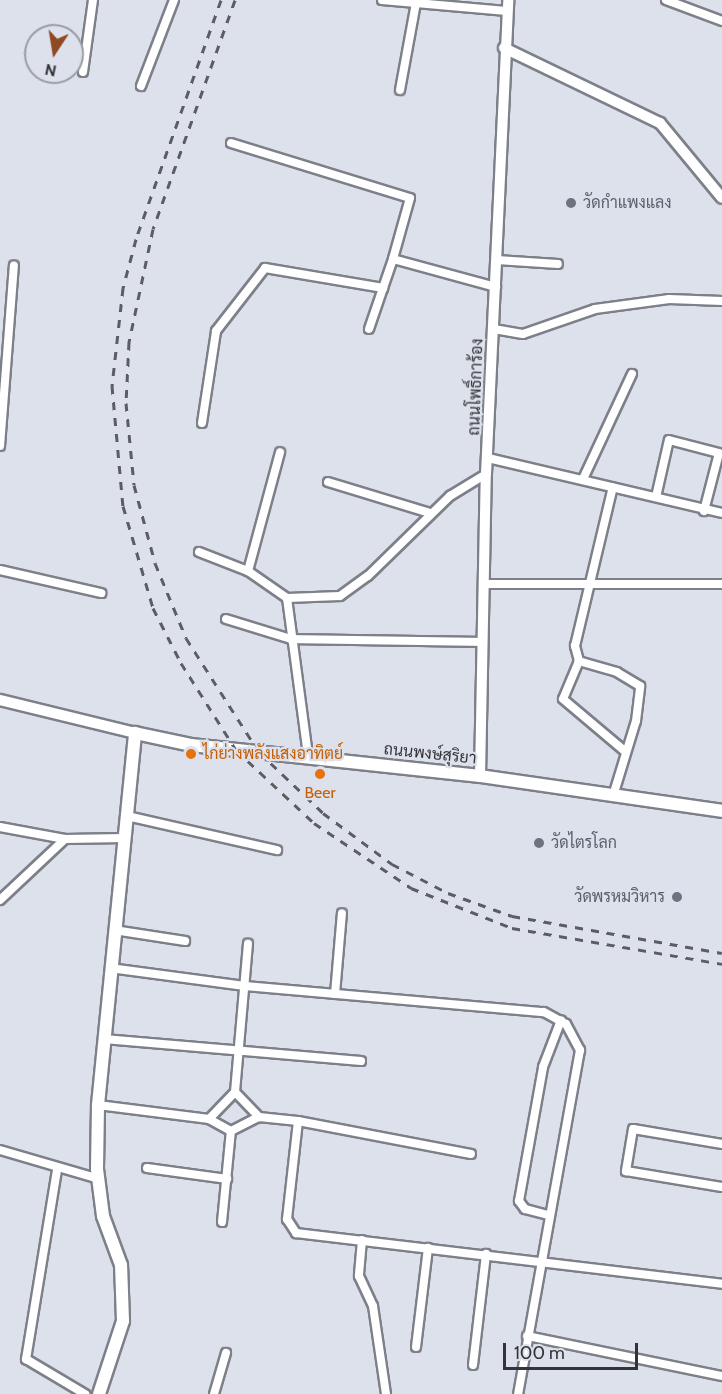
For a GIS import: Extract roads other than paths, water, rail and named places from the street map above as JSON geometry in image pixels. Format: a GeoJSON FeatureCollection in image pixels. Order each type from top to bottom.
{"type":"FeatureCollection","features":[{"type":"Feature","properties":{"kind":"main road","name":"ถนนพงษ์สุริยา"},"geometry":{"type":"LineString","coordinates":[[135,733],[480,776],[613,796],[721,808]]}},
{"type":"Feature","properties":{"kind":"main road"},"geometry":{"type":"LineString","coordinates":[[99,1394],[123,1311],[121,1265],[103,1216],[99,1179],[98,1105],[135,733]]}},
{"type":"Feature","properties":{"kind":"street"},"geometry":{"type":"LineString","coordinates":[[84,65],[93,0]]}},
{"type":"Feature","properties":{"kind":"street"},"geometry":{"type":"LineString","coordinates":[[141,86],[174,0]]}},
{"type":"Feature","properties":{"kind":"street"},"geometry":{"type":"LineString","coordinates":[[382,0],[507,6]]}},
{"type":"Feature","properties":{"kind":"street"},"geometry":{"type":"LineString","coordinates":[[666,0],[722,21]]}},
{"type":"Feature","properties":{"kind":"street"},"geometry":{"type":"LineString","coordinates":[[400,90],[416,3]]}},
{"type":"Feature","properties":{"kind":"street","name":"ถนนโพธิ์การ้อง"},"geometry":{"type":"LineString","coordinates":[[480,776],[486,474],[507,6]]}},
{"type":"Feature","properties":{"kind":"street"},"geometry":{"type":"LineString","coordinates":[[504,48],[660,123],[722,198]]}},
{"type":"Feature","properties":{"kind":"street"},"geometry":{"type":"LineString","coordinates":[[231,143],[410,198],[393,259],[369,330]]}},
{"type":"Feature","properties":{"kind":"street"},"geometry":{"type":"LineString","coordinates":[[393,259],[495,287]]}},
{"type":"Feature","properties":{"kind":"street"},"geometry":{"type":"LineString","coordinates":[[497,260],[558,264]]}},
{"type":"Feature","properties":{"kind":"street"},"geometry":{"type":"LineString","coordinates":[[0,446],[2,378],[14,266]]}},
{"type":"Feature","properties":{"kind":"street"},"geometry":{"type":"LineString","coordinates":[[202,423],[216,331],[265,268],[383,288]]}},
{"type":"Feature","properties":{"kind":"street"},"geometry":{"type":"LineString","coordinates":[[494,329],[523,334],[595,309],[669,299],[722,302]]}},
{"type":"Feature","properties":{"kind":"street"},"geometry":{"type":"LineString","coordinates":[[583,479],[632,374]]}},
{"type":"Feature","properties":{"kind":"street"},"geometry":{"type":"LineString","coordinates":[[656,497],[669,440],[708,449],[721,456],[704,511]]}},
{"type":"Feature","properties":{"kind":"street"},"geometry":{"type":"LineString","coordinates":[[248,571],[280,452]]}},
{"type":"Feature","properties":{"kind":"street"},"geometry":{"type":"LineString","coordinates":[[488,458],[583,479],[704,511],[722,513]]}},
{"type":"Feature","properties":{"kind":"street"},"geometry":{"type":"LineString","coordinates":[[199,552],[248,571],[286,598],[340,596],[368,576],[430,513],[486,474]]}},
{"type":"Feature","properties":{"kind":"street"},"geometry":{"type":"LineString","coordinates":[[328,482],[430,513]]}},
{"type":"Feature","properties":{"kind":"street"},"geometry":{"type":"LineString","coordinates":[[613,487],[576,634],[579,661],[563,699],[626,752]]}},
{"type":"Feature","properties":{"kind":"street"},"geometry":{"type":"LineString","coordinates":[[0,570],[101,592]]}},
{"type":"Feature","properties":{"kind":"street"},"geometry":{"type":"LineString","coordinates":[[483,584],[722,584]]}},
{"type":"Feature","properties":{"kind":"street"},"geometry":{"type":"LineString","coordinates":[[286,598],[308,756]]}},
{"type":"Feature","properties":{"kind":"street"},"geometry":{"type":"LineString","coordinates":[[226,619],[291,639],[482,642]]}},
{"type":"Feature","properties":{"kind":"street"},"geometry":{"type":"LineString","coordinates":[[579,661],[617,672],[640,686],[626,752],[613,796]]}},
{"type":"Feature","properties":{"kind":"street"},"geometry":{"type":"LineString","coordinates":[[0,700],[135,733]]}},
{"type":"Feature","properties":{"kind":"street"},"geometry":{"type":"LineString","coordinates":[[127,816],[277,850]]}},
{"type":"Feature","properties":{"kind":"street"},"geometry":{"type":"LineString","coordinates":[[0,827],[65,838],[124,838]]}},
{"type":"Feature","properties":{"kind":"street"},"geometry":{"type":"LineString","coordinates":[[0,900],[65,838]]}},
{"type":"Feature","properties":{"kind":"street"},"geometry":{"type":"LineString","coordinates":[[335,994],[342,913]]}},
{"type":"Feature","properties":{"kind":"street"},"geometry":{"type":"LineString","coordinates":[[114,930],[184,941]]}},
{"type":"Feature","properties":{"kind":"street"},"geometry":{"type":"LineString","coordinates":[[209,1119],[235,1092],[248,944]]}},
{"type":"Feature","properties":{"kind":"street"},"geometry":{"type":"LineString","coordinates":[[110,968],[245,986],[544,1012],[561,1020],[580,1047],[539,1260],[518,1394]]}},
{"type":"Feature","properties":{"kind":"street"},"geometry":{"type":"LineString","coordinates":[[548,1215],[525,1209],[519,1201],[543,1067],[561,1020]]}},
{"type":"Feature","properties":{"kind":"street"},"geometry":{"type":"LineString","coordinates":[[104,1039],[361,1061]]}},
{"type":"Feature","properties":{"kind":"street"},"geometry":{"type":"LineString","coordinates":[[235,1092],[259,1117]]}},
{"type":"Feature","properties":{"kind":"street"},"geometry":{"type":"LineString","coordinates":[[98,1105],[209,1119],[231,1131]]}},
{"type":"Feature","properties":{"kind":"street"},"geometry":{"type":"LineString","coordinates":[[231,1131],[259,1117],[298,1121],[471,1154]]}},
{"type":"Feature","properties":{"kind":"street"},"geometry":{"type":"LineString","coordinates":[[298,1121],[287,1219],[296,1233],[539,1260],[722,1284]]}},
{"type":"Feature","properties":{"kind":"street"},"geometry":{"type":"LineString","coordinates":[[722,1144],[633,1129],[626,1171],[722,1187]]}},
{"type":"Feature","properties":{"kind":"street"},"geometry":{"type":"LineString","coordinates":[[222,1222],[231,1131]]}},
{"type":"Feature","properties":{"kind":"street"},"geometry":{"type":"LineString","coordinates":[[0,1150],[57,1170],[99,1179]]}},
{"type":"Feature","properties":{"kind":"street"},"geometry":{"type":"LineString","coordinates":[[147,1168],[227,1179]]}},
{"type":"Feature","properties":{"kind":"street"},"geometry":{"type":"LineString","coordinates":[[57,1170],[27,1359],[85,1394]]}},
{"type":"Feature","properties":{"kind":"street"},"geometry":{"type":"LineString","coordinates":[[362,1240],[359,1276],[373,1306],[386,1394]]}},
{"type":"Feature","properties":{"kind":"street"},"geometry":{"type":"LineString","coordinates":[[416,1347],[428,1248]]}},
{"type":"Feature","properties":{"kind":"street"},"geometry":{"type":"LineString","coordinates":[[473,1365],[486,1254]]}},
{"type":"Feature","properties":{"kind":"street"},"geometry":{"type":"LineString","coordinates":[[527,1336],[722,1376]]}},
{"type":"Feature","properties":{"kind":"street"},"geometry":{"type":"LineString","coordinates":[[214,1394],[226,1353]]}},
{"type":"Feature","properties":{"kind":"railway"},"geometry":{"type":"LineString","coordinates":[[221,0],[136,239],[123,288],[112,386],[123,506],[153,608],[181,663],[236,750],[314,823],[411,888],[512,928],[722,964]]}},
{"type":"Feature","properties":{"kind":"railway"},"geometry":{"type":"LineString","coordinates":[[235,0],[153,229],[129,342],[126,403],[134,485],[155,563],[186,638],[259,752],[323,813],[392,864],[448,893],[512,916],[722,953]]}},
{"type":"Feature","properties":{"kind":"place","name":"วัดกำแพงแลง"},"geometry":{"type":"Point","coordinates":[571,203]}},
{"type":"Feature","properties":{"kind":"place","name":"ไก่ย่างพลังแสงอาทิตย์"},"geometry":{"type":"Point","coordinates":[191,754]}},
{"type":"Feature","properties":{"kind":"place","name":"Beer"},"geometry":{"type":"Point","coordinates":[320,774]}},
{"type":"Feature","properties":{"kind":"place","name":"วัดไตรโลก"},"geometry":{"type":"Point","coordinates":[539,843]}},
{"type":"Feature","properties":{"kind":"place","name":"วัดพรหมวิหาร"},"geometry":{"type":"Point","coordinates":[677,897]}}]}
